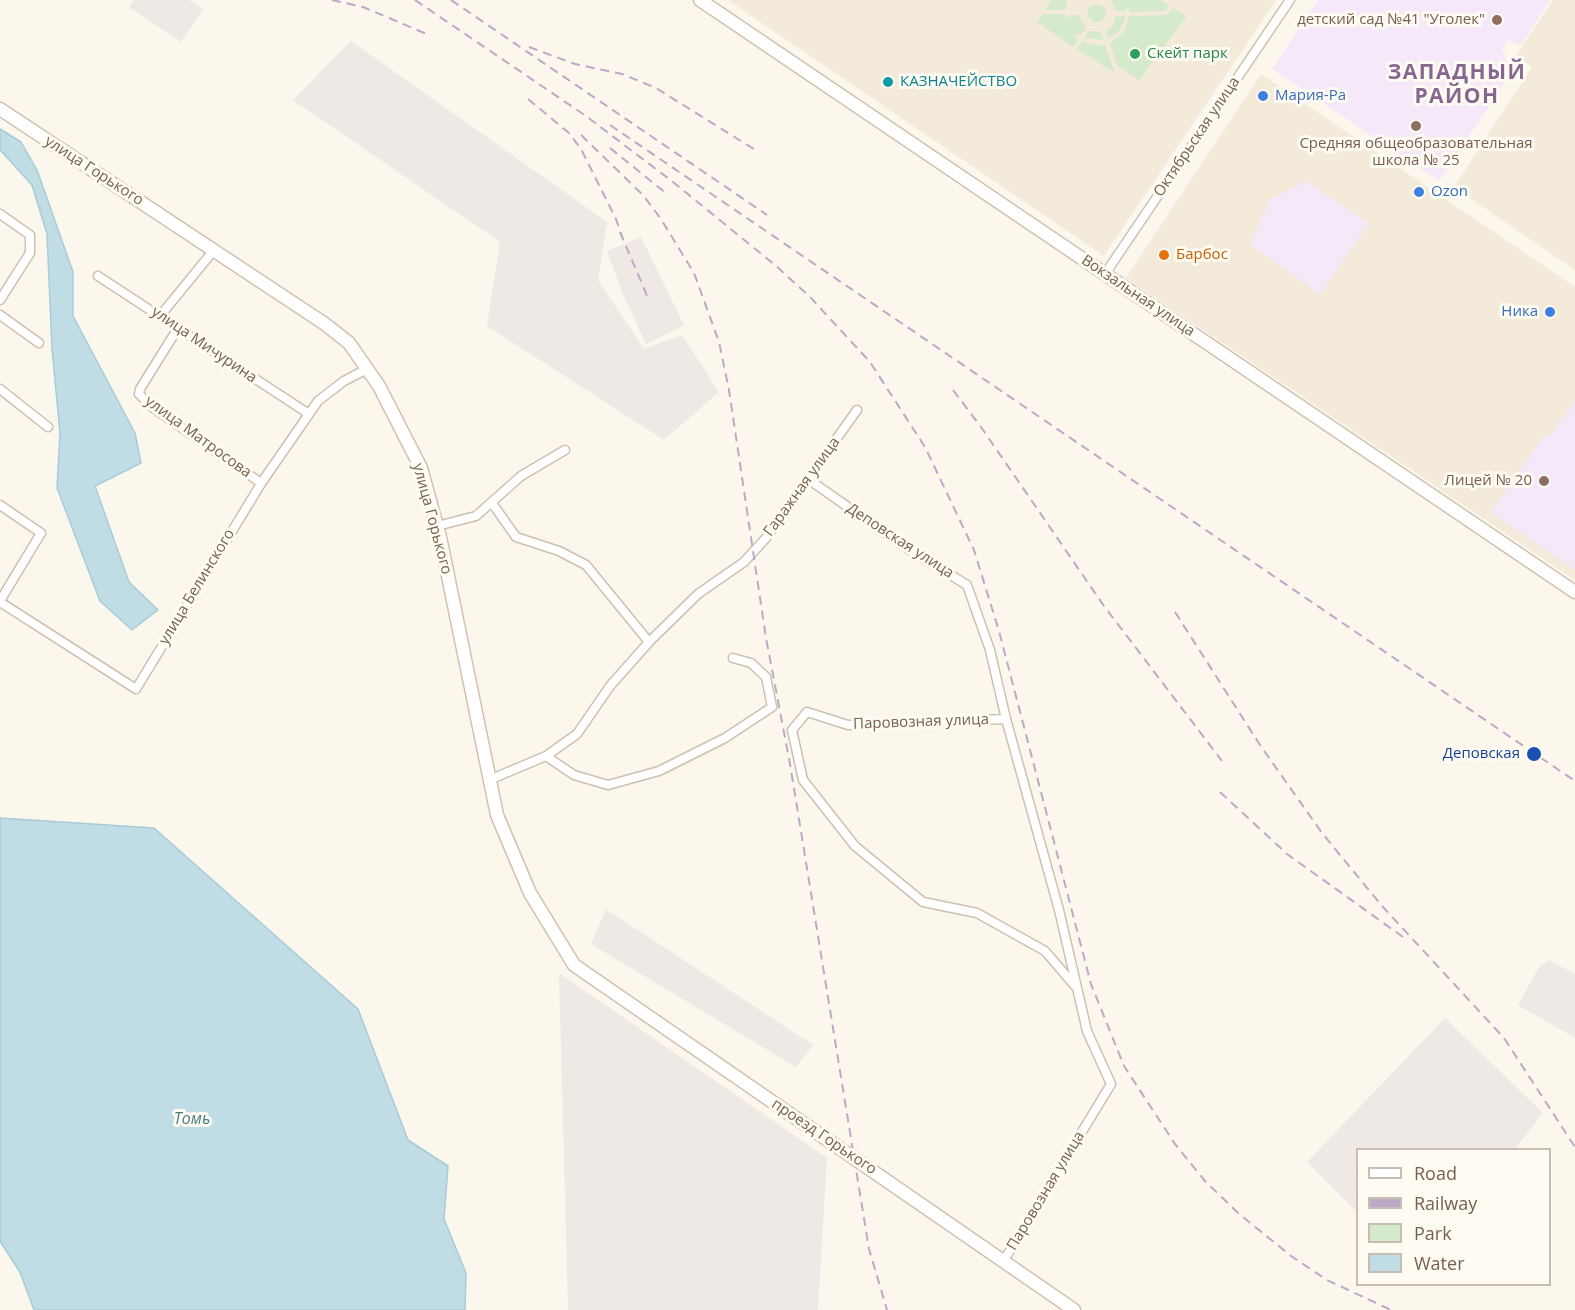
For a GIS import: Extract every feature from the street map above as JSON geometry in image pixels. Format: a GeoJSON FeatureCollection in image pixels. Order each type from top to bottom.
{"type":"FeatureCollection","features":[{"type":"Feature","properties":{"kind":"main road","name":"Вокзальная улица"},"geometry":{"type":"LineString","coordinates":[[700,0],[1575,592]]}},
{"type":"Feature","properties":{"kind":"main road","name":"улица Горького"},"geometry":{"type":"LineString","coordinates":[[0,109],[325,324],[349,343],[367,369],[402,426],[421,468],[437,526],[497,815],[530,893],[574,964]]}},
{"type":"Feature","properties":{"kind":"main road","name":"проезд Горького"},"geometry":{"type":"LineString","coordinates":[[574,964],[1074,1310]]}},
{"type":"Feature","properties":{"kind":"street","name":"Октябрьская улица"},"geometry":{"type":"LineString","coordinates":[[1105,274],[1290,0]]}},
{"type":"Feature","properties":{"kind":"street"},"geometry":{"type":"LineString","coordinates":[[0,214],[30,235],[30,253],[0,300]]}},
{"type":"Feature","properties":{"kind":"street"},"geometry":{"type":"LineString","coordinates":[[160,316],[214,250]]}},
{"type":"Feature","properties":{"kind":"street","name":"улица Мичурина"},"geometry":{"type":"LineString","coordinates":[[98,276],[309,414]]}},
{"type":"Feature","properties":{"kind":"street"},"geometry":{"type":"LineString","coordinates":[[0,315],[39,343]]}},
{"type":"Feature","properties":{"kind":"street","name":"улица Матросова"},"geometry":{"type":"LineString","coordinates":[[178,328],[139,394],[152,407],[261,483]]}},
{"type":"Feature","properties":{"kind":"street","name":"улица Белинского"},"geometry":{"type":"LineString","coordinates":[[0,601],[136,689],[261,483],[318,401],[344,381],[367,369]]}},
{"type":"Feature","properties":{"kind":"street"},"geometry":{"type":"LineString","coordinates":[[0,389],[48,427]]}},
{"type":"Feature","properties":{"kind":"street","name":"Гаражная улица"},"geometry":{"type":"LineString","coordinates":[[649,642],[698,594],[744,562],[766,538],[857,410]]}},
{"type":"Feature","properties":{"kind":"street"},"geometry":{"type":"LineString","coordinates":[[437,526],[476,516],[520,476],[566,450]]}},
{"type":"Feature","properties":{"kind":"street","name":"Деповская улица"},"geometry":{"type":"LineString","coordinates":[[808,479],[908,549],[967,585],[990,650],[1006,718]]}},
{"type":"Feature","properties":{"kind":"street"},"geometry":{"type":"LineString","coordinates":[[489,780],[546,756],[577,734],[610,686],[649,642],[586,565],[560,551],[516,537],[492,503]]}},
{"type":"Feature","properties":{"kind":"street"},"geometry":{"type":"LineString","coordinates":[[0,505],[41,533],[0,601]]}},
{"type":"Feature","properties":{"kind":"street"},"geometry":{"type":"LineString","coordinates":[[546,756],[574,775],[608,785],[658,771],[725,738],[772,707],[766,677],[751,663],[733,658]]}},
{"type":"Feature","properties":{"kind":"street","name":"Паровозная улица"},"geometry":{"type":"LineString","coordinates":[[1001,1260],[1110,1084],[1087,1031],[1059,910],[1006,718],[848,725],[807,712],[792,730],[803,780],[855,846],[923,902],[977,913],[1046,951],[1077,988]]}},
{"type":"Feature","properties":{"kind":"shaded area"},"geometry":{"type":"Polygon","coordinates":[[[134,0],[189,0],[203,9],[181,42],[129,7],[134,0]]]}},
{"type":"Feature","properties":{"kind":"shaded area"},"geometry":{"type":"Polygon","coordinates":[[[728,0],[1276,0],[1104,256],[728,0]]]}},
{"type":"Feature","properties":{"kind":"shaded area","name":"Средняя общеобразовательная школа № 25"},"geometry":{"type":"Polygon","coordinates":[[[1318,0],[1550,0],[1521,45],[1508,40],[1502,49],[1512,72],[1439,181],[1272,69],[1318,0]]]}},
{"type":"Feature","properties":{"kind":"shaded area"},"geometry":{"type":"Polygon","coordinates":[[[1553,0],[1575,0],[1575,270],[1454,187],[1532,67],[1516,56],[1553,0]]]}},
{"type":"Feature","properties":{"kind":"shaded area"},"geometry":{"type":"Polygon","coordinates":[[[351,41],[607,222],[598,280],[644,349],[682,335],[719,392],[664,440],[487,326],[500,242],[293,100],[351,41]]]}},
{"type":"Feature","properties":{"kind":"shaded area"},"geometry":{"type":"Polygon","coordinates":[[[1261,74],[1575,287],[1575,580],[1126,278],[1261,74]]]}},
{"type":"Feature","properties":{"kind":"shaded area"},"geometry":{"type":"Polygon","coordinates":[[[1306,181],[1369,224],[1320,294],[1250,245],[1269,200],[1306,181]]]}},
{"type":"Feature","properties":{"kind":"shaded area"},"geometry":{"type":"Polygon","coordinates":[[[641,237],[684,325],[646,344],[622,292],[607,251],[641,237]]]}},
{"type":"Feature","properties":{"kind":"shaded area","name":"Лицей № 20"},"geometry":{"type":"Polygon","coordinates":[[[1575,401],[1575,570],[1491,512],[1544,436],[1552,434],[1575,401]]]}},
{"type":"Feature","properties":{"kind":"shaded area"},"geometry":{"type":"Polygon","coordinates":[[[606,909],[813,1045],[796,1067],[591,944],[606,909]]]}},
{"type":"Feature","properties":{"kind":"shaded area"},"geometry":{"type":"Polygon","coordinates":[[[1549,960],[1575,974],[1575,1038],[1518,1005],[1539,967],[1549,960]]]}},
{"type":"Feature","properties":{"kind":"shaded area"},"geometry":{"type":"Polygon","coordinates":[[[559,973],[827,1158],[818,1310],[568,1310],[559,973]]]}},
{"type":"Feature","properties":{"kind":"shaded area"},"geometry":{"type":"Polygon","coordinates":[[[1445,1018],[1543,1113],[1516,1148],[1356,1148],[1356,1211],[1307,1162],[1445,1018]]]}},
{"type":"Feature","properties":{"kind":"green space"},"geometry":{"type":"Polygon","coordinates":[[[1052,0],[1067,0],[1065,10],[1045,10],[1052,0]]]}},
{"type":"Feature","properties":{"kind":"green space"},"geometry":{"type":"Polygon","coordinates":[[[1111,0],[1161,0],[1168,5],[1165,11],[1130,12],[1128,6],[1125,11],[1116,11],[1111,0]]]}},
{"type":"Feature","properties":{"kind":"green space"},"geometry":{"type":"Polygon","coordinates":[[[1097,4],[1104,6],[1106,13],[1104,20],[1097,22],[1090,20],[1088,13],[1090,6],[1097,4]]]}},
{"type":"Feature","properties":{"kind":"green space"},"geometry":{"type":"Polygon","coordinates":[[[1173,8],[1186,17],[1139,80],[1117,65],[1110,43],[1124,32],[1129,16],[1167,15],[1173,8]]]}},
{"type":"Feature","properties":{"kind":"green space"},"geometry":{"type":"Polygon","coordinates":[[[1043,14],[1065,14],[1066,20],[1069,15],[1078,15],[1086,28],[1080,35],[1074,36],[1078,39],[1073,47],[1037,22],[1043,14]]]}},
{"type":"Feature","properties":{"kind":"green space"},"geometry":{"type":"Polygon","coordinates":[[[1116,16],[1125,16],[1124,21],[1120,30],[1109,39],[1106,31],[1113,25],[1116,16]]]}},
{"type":"Feature","properties":{"kind":"green space"},"geometry":{"type":"Polygon","coordinates":[[[1089,31],[1101,32],[1104,40],[1084,38],[1089,31]]]}},
{"type":"Feature","properties":{"kind":"green space"},"geometry":{"type":"Polygon","coordinates":[[[1082,41],[1093,45],[1105,45],[1115,73],[1077,49],[1082,41]]]}},
{"type":"Feature","properties":{"kind":"water"},"geometry":{"type":"Polygon","coordinates":[[[0,129],[21,142],[37,170],[73,272],[73,316],[135,433],[141,463],[95,486],[129,582],[158,610],[132,630],[100,601],[57,488],[60,433],[52,349],[47,234],[32,185],[0,150],[0,129]]]}},
{"type":"Feature","properties":{"kind":"water","name":"Томь"},"geometry":{"type":"Polygon","coordinates":[[[0,818],[154,828],[358,1009],[408,1140],[448,1166],[444,1219],[466,1273],[465,1310],[34,1310],[20,1272],[0,1241],[0,818]]]}},
{"type":"Feature","properties":{"kind":"railway"},"geometry":{"type":"LineString","coordinates":[[332,0],[363,7],[429,35]]}},
{"type":"Feature","properties":{"kind":"railway"},"geometry":{"type":"LineString","coordinates":[[415,0],[586,116],[673,182],[775,265],[810,297],[870,362],[925,447],[974,550],[999,631],[1091,984],[1124,1066],[1175,1144],[1205,1181],[1238,1213],[1291,1256],[1327,1280],[1391,1310]]}},
{"type":"Feature","properties":{"kind":"railway"},"geometry":{"type":"LineString","coordinates":[[451,0],[767,215]]}},
{"type":"Feature","properties":{"kind":"railway"},"geometry":{"type":"LineString","coordinates":[[529,47],[575,64],[622,74],[656,88],[757,151]]}},
{"type":"Feature","properties":{"kind":"railway"},"geometry":{"type":"LineString","coordinates":[[528,99],[569,133],[581,149],[616,219],[623,239]]}},
{"type":"Feature","properties":{"kind":"railway"},"geometry":{"type":"LineString","coordinates":[[610,125],[1575,781]]}},
{"type":"Feature","properties":{"kind":"railway"},"geometry":{"type":"LineString","coordinates":[[581,135],[643,195],[661,219],[694,273],[719,342],[729,390],[766,638],[790,764],[869,1249],[887,1310]]}},
{"type":"Feature","properties":{"kind":"railway"},"geometry":{"type":"LineString","coordinates":[[610,148],[667,194]]}},
{"type":"Feature","properties":{"kind":"railway"},"geometry":{"type":"LineString","coordinates":[[620,232],[648,298]]}},
{"type":"Feature","properties":{"kind":"railway"},"geometry":{"type":"LineString","coordinates":[[953,390],[1104,606],[1222,761]]}},
{"type":"Feature","properties":{"kind":"railway"},"geometry":{"type":"LineString","coordinates":[[1175,612],[1260,745],[1322,833],[1382,906],[1504,1038],[1575,1147]]}},
{"type":"Feature","properties":{"kind":"railway"},"geometry":{"type":"LineString","coordinates":[[1220,792],[1287,854],[1403,937]]}},
{"type":"Feature","properties":{"kind":"place","name":"детский сад №41 \"Уголек\""},"geometry":{"type":"Point","coordinates":[1497,20]}},
{"type":"Feature","properties":{"kind":"place","name":"Скейт парк"},"geometry":{"type":"Point","coordinates":[1135,54]}},
{"type":"Feature","properties":{"kind":"place","name":"КАЗНАЧЕЙСТВО"},"geometry":{"type":"Point","coordinates":[888,82]}},
{"type":"Feature","properties":{"kind":"place","name":"Мария-Ра"},"geometry":{"type":"Point","coordinates":[1263,96]}},
{"type":"Feature","properties":{"kind":"place","name":"Средняя общеобразовательная школа № 25"},"geometry":{"type":"Point","coordinates":[1416,126]}},
{"type":"Feature","properties":{"kind":"place","name":"Ozon"},"geometry":{"type":"Point","coordinates":[1419,192]}},
{"type":"Feature","properties":{"kind":"place","name":"Барбос"},"geometry":{"type":"Point","coordinates":[1164,255]}},
{"type":"Feature","properties":{"kind":"place","name":"Ника"},"geometry":{"type":"Point","coordinates":[1550,312]}},
{"type":"Feature","properties":{"kind":"place","name":"Лицей № 20"},"geometry":{"type":"Point","coordinates":[1544,481]}},
{"type":"Feature","properties":{"kind":"place","name":"Деповская"},"geometry":{"type":"Point","coordinates":[1534,754]}},
{"type":"Feature","properties":{"kind":"district","name":"ЗАПАДНЫЙ РАЙОН"},"geometry":{"type":"Point","coordinates":[1457,85]}}]}
